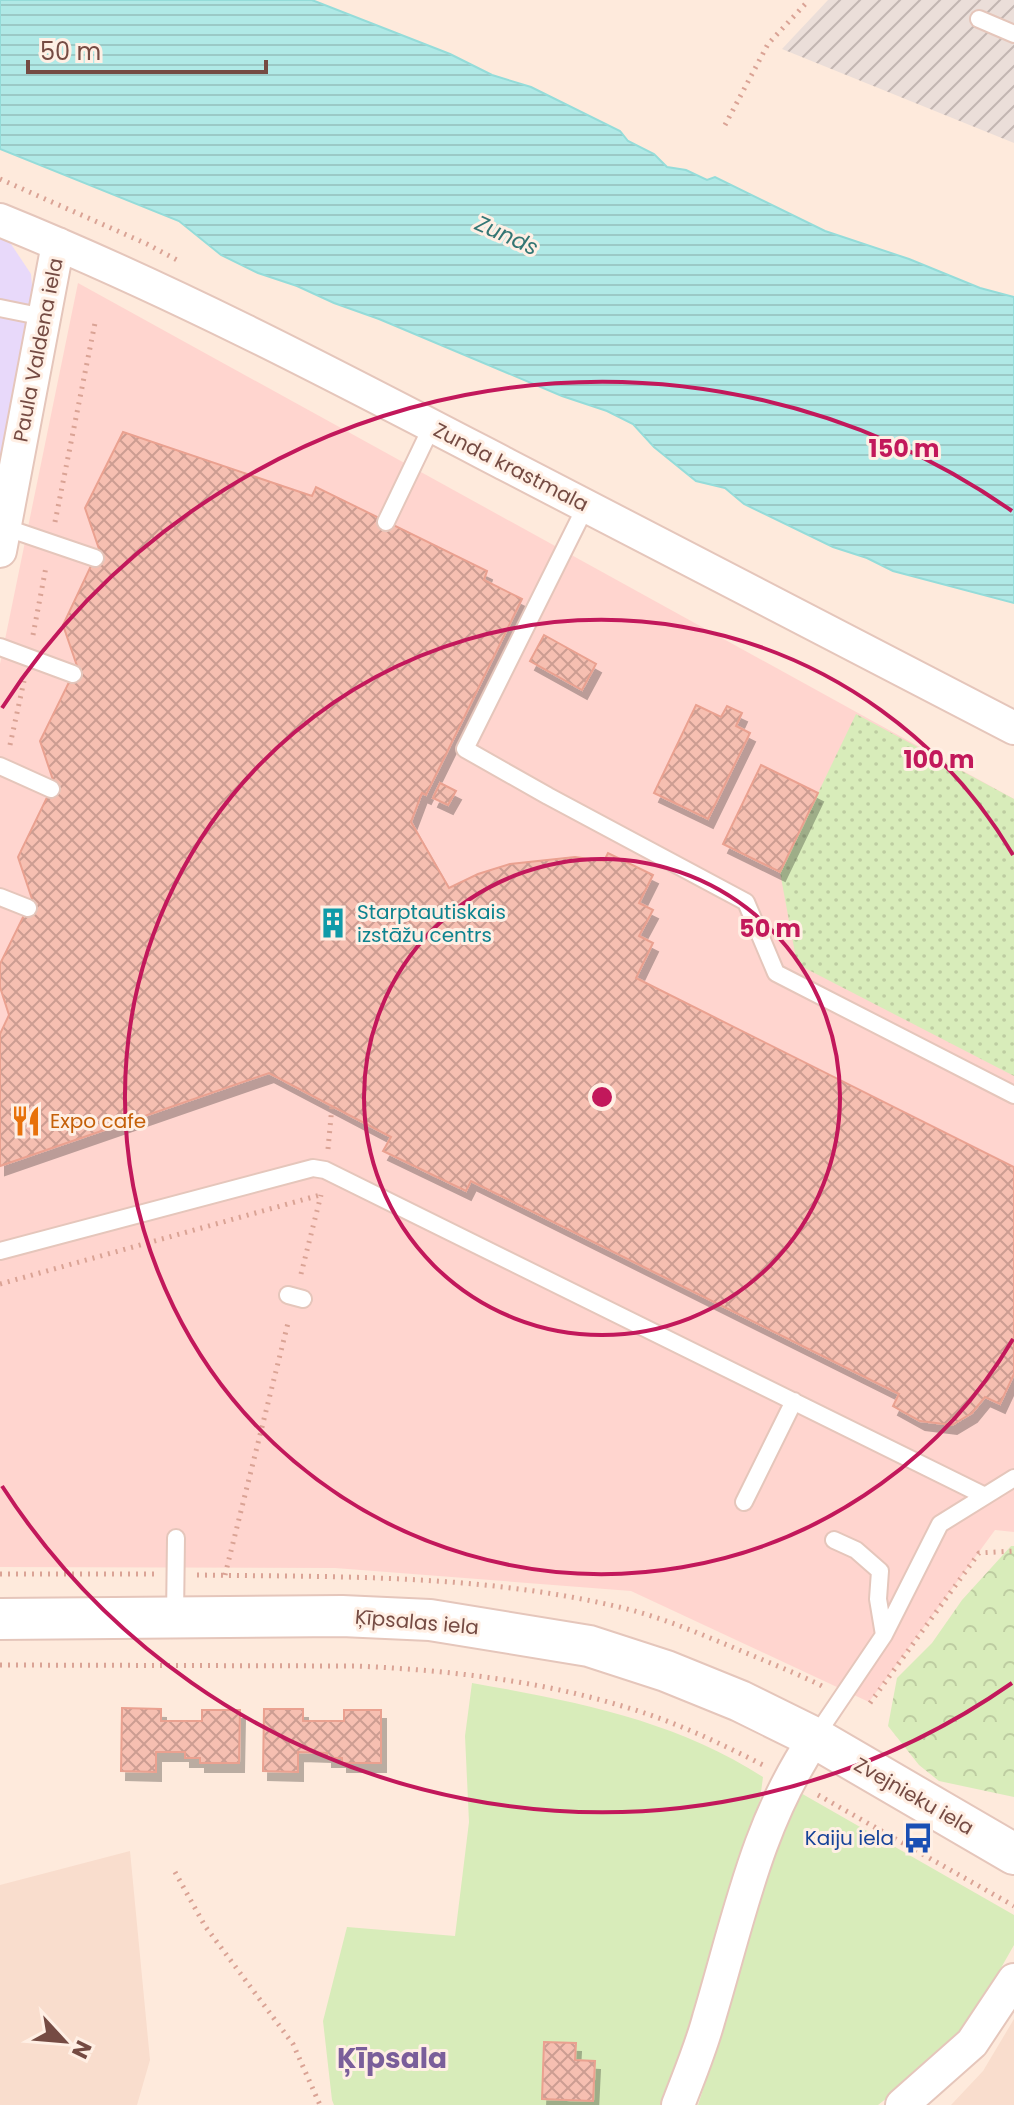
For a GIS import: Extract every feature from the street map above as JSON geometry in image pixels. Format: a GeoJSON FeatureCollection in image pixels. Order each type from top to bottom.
{"type":"FeatureCollection","features":[{"type":"Feature","properties":{"kind":"street","name":"Zunda krastmala"},"geometry":{"type":"LineString","coordinates":[[0,220],[235,326],[1014,728]]}},
{"type":"Feature","properties":{"kind":"street","name":"Paula Valdena iela"},"geometry":{"type":"LineString","coordinates":[[2,539],[58,244]]}},
{"type":"Feature","properties":{"kind":"street","name":"Ķīpsalas iela"},"geometry":{"type":"LineString","coordinates":[[0,1619],[342,1616],[430,1620],[589,1646],[666,1671],[740,1701],[815,1738]]}},
{"type":"Feature","properties":{"kind":"street"},"geometry":{"type":"LineString","coordinates":[[678,2105],[709,2021],[746,1884],[789,1779],[815,1738]]}},
{"type":"Feature","properties":{"kind":"street","name":"Zvejnieku iela"},"geometry":{"type":"LineString","coordinates":[[815,1738],[1014,1854]]}},
{"type":"Feature","properties":{"kind":"street"},"geometry":{"type":"LineString","coordinates":[[902,2105],[972,2043],[1014,1980]]}},
{"type":"Feature","properties":{"kind":"lane"},"geometry":{"type":"LineString","coordinates":[[979,19],[1014,34]]}},
{"type":"Feature","properties":{"kind":"lane"},"geometry":{"type":"LineString","coordinates":[[0,308],[44,317]]}},
{"type":"Feature","properties":{"kind":"lane"},"geometry":{"type":"LineString","coordinates":[[386,522],[432,426]]}},
{"type":"Feature","properties":{"kind":"lane"},"geometry":{"type":"LineString","coordinates":[[586,506],[465,749],[746,902],[776,973],[1014,1095]]}},
{"type":"Feature","properties":{"kind":"lane"},"geometry":{"type":"LineString","coordinates":[[2,539],[95,558]]}},
{"type":"Feature","properties":{"kind":"lane"},"geometry":{"type":"LineString","coordinates":[[0,647],[73,674]]}},
{"type":"Feature","properties":{"kind":"lane"},"geometry":{"type":"LineString","coordinates":[[0,766],[51,789]]}},
{"type":"Feature","properties":{"kind":"lane"},"geometry":{"type":"LineString","coordinates":[[0,897],[28,908]]}},
{"type":"Feature","properties":{"kind":"lane"},"geometry":{"type":"LineString","coordinates":[[0,1251],[313,1168],[325,1170],[985,1496]]}},
{"type":"Feature","properties":{"kind":"lane"},"geometry":{"type":"LineString","coordinates":[[744,1502],[794,1401]]}},
{"type":"Feature","properties":{"kind":"lane"},"geometry":{"type":"LineString","coordinates":[[815,1738],[884,1635],[940,1524],[1014,1478]]}},
{"type":"Feature","properties":{"kind":"lane"},"geometry":{"type":"LineString","coordinates":[[175,1617],[176,1538]]}},
{"type":"Feature","properties":{"kind":"lane"},"geometry":{"type":"LineString","coordinates":[[834,1540],[856,1550],[880,1571],[878,1599],[884,1635]]}},
{"type":"Feature","properties":{"kind":"path"},"geometry":{"type":"LineString","coordinates":[[725,125],[768,44],[809,0]]}},
{"type":"Feature","properties":{"kind":"path"},"geometry":{"type":"LineString","coordinates":[[225,1575],[321,1194],[332,1106]]}},
{"type":"Feature","properties":{"kind":"path"},"geometry":{"type":"LineString","coordinates":[[0,1284],[321,1194]]}},
{"type":"Feature","properties":{"kind":"path"},"geometry":{"type":"LineString","coordinates":[[841,1696],[866,1710],[979,1553],[1014,1551]]}},
{"type":"Feature","properties":{"kind":"path"},"geometry":{"type":"LineString","coordinates":[[0,1665],[413,1668],[574,1694],[646,1714],[720,1744],[789,1779],[1014,1906]]}},
{"type":"Feature","properties":{"kind":"path"},"geometry":{"type":"LineString","coordinates":[[175,1872],[205,1926],[293,2044],[320,2105]]}},
{"type":"Feature","properties":{"kind":"shaded area"},"geometry":{"type":"Polygon","coordinates":[[[828,0],[1014,0],[1014,143],[782,49],[828,0]]]}},
{"type":"Feature","properties":{"kind":"shaded area"},"geometry":{"type":"Polygon","coordinates":[[[0,233],[5,235],[31,274],[34,309],[0,484],[0,233]]]}},
{"type":"Feature","properties":{"kind":"shaded area","name":"Starptautiskais izstāžu centrs"},"geometry":{"type":"Polygon","coordinates":[[[78,283],[1014,799],[1014,1532],[995,1530],[869,1702],[631,1591],[335,1568],[0,1567],[0,664],[78,283]]]}},
{"type":"Feature","properties":{"kind":"shaded area"},"geometry":{"type":"Polygon","coordinates":[[[130,1851],[150,2060],[137,2105],[0,2105],[0,1885],[130,1851]]]}},
{"type":"Feature","properties":{"kind":"shaded area"},"geometry":{"type":"Polygon","coordinates":[[[1014,2019],[1014,2105],[951,2105],[983,2071],[1014,2019]]]}},
{"type":"Feature","properties":{"kind":"green space"},"geometry":{"type":"Polygon","coordinates":[[[856,714],[1014,799],[1014,1076],[797,964],[780,872],[856,714]]]}},
{"type":"Feature","properties":{"kind":"green space"},"geometry":{"type":"Polygon","coordinates":[[[1014,1546],[1014,1797],[939,1781],[919,1765],[888,1726],[897,1678],[932,1643],[962,1600],[1014,1546]]]}},
{"type":"Feature","properties":{"kind":"green space"},"geometry":{"type":"Polygon","coordinates":[[[472,1683],[623,1715],[695,1741],[763,1777],[760,1800],[726,1906],[691,2042],[665,2105],[334,2105],[323,2021],[347,1927],[455,1936],[469,1822],[465,1736],[472,1683]]]}},
{"type":"Feature","properties":{"kind":"green space"},"geometry":{"type":"Polygon","coordinates":[[[799,1792],[1014,1915],[1014,1945],[959,2042],[878,2105],[698,2105],[728,2012],[757,1884],[799,1792]]]}},
{"type":"Feature","properties":{"kind":"water","name":"Zunds"},"geometry":{"type":"Polygon","coordinates":[[[0,0],[312,0],[450,54],[492,75],[531,87],[620,131],[628,141],[654,154],[667,167],[686,170],[707,180],[715,177],[825,231],[909,259],[980,288],[1014,297],[1014,603],[893,571],[867,558],[833,547],[744,504],[725,488],[696,481],[654,447],[633,424],[607,411],[562,396],[379,319],[258,273],[221,255],[179,221],[0,149],[0,0]]]}},
{"type":"Feature","properties":{"kind":"building","name":"Starptautiskais izstāžu centrs"},"geometry":{"type":"Polygon","coordinates":[[[123,432],[312,496],[316,487],[487,571],[484,580],[522,599],[426,795],[422,793],[411,822],[449,888],[478,874],[510,864],[575,857],[604,861],[608,853],[653,875],[639,903],[653,910],[639,936],[653,943],[636,978],[1014,1167],[1014,1374],[1000,1404],[985,1397],[972,1413],[952,1425],[920,1421],[893,1406],[899,1394],[471,1181],[466,1191],[383,1151],[391,1137],[269,1073],[0,1166],[0,1034],[9,1015],[0,987],[0,964],[32,899],[18,857],[54,783],[40,741],[77,666],[63,625],[99,549],[85,508],[123,432]]]}},
{"type":"Feature","properties":{"kind":"building"},"geometry":{"type":"Polygon","coordinates":[[[544,635],[596,664],[582,690],[530,661],[544,635]]]}},
{"type":"Feature","properties":{"kind":"building"},"geometry":{"type":"Polygon","coordinates":[[[696,705],[721,717],[727,706],[742,713],[736,726],[750,733],[708,819],[654,793],[696,705]]]}},
{"type":"Feature","properties":{"kind":"building"},"geometry":{"type":"Polygon","coordinates":[[[761,765],[818,793],[780,872],[723,844],[761,765]]]}},
{"type":"Feature","properties":{"kind":"building"},"geometry":{"type":"Polygon","coordinates":[[[440,783],[456,791],[448,805],[433,798],[440,783]]]}},
{"type":"Feature","properties":{"kind":"building"},"geometry":{"type":"Polygon","coordinates":[[[122,1708],[161,1709],[161,1721],[202,1721],[202,1710],[240,1710],[239,1763],[200,1763],[200,1758],[185,1758],[185,1752],[156,1752],[156,1772],[121,1771],[122,1708]]]}},
{"type":"Feature","properties":{"kind":"building"},"geometry":{"type":"Polygon","coordinates":[[[264,1709],[303,1709],[303,1721],[344,1721],[344,1710],[381,1710],[381,1763],[342,1763],[342,1758],[327,1758],[327,1753],[298,1752],[298,1772],[263,1771],[264,1709]]]}},
{"type":"Feature","properties":{"kind":"building"},"geometry":{"type":"Polygon","coordinates":[[[544,2042],[576,2043],[575,2060],[595,2061],[593,2101],[542,2099],[544,2042]]]}},
{"type":"Feature","properties":{"kind":"place","name":"Starptautiskais izstāžu centrs"},"geometry":{"type":"Point","coordinates":[333,923]}},
{"type":"Feature","properties":{"kind":"place","name":"Expo cafe"},"geometry":{"type":"Point","coordinates":[26,1121]}},
{"type":"Feature","properties":{"kind":"place","name":"Kaiju iela"},"geometry":{"type":"Point","coordinates":[918,1838]}},
{"type":"Feature","properties":{"kind":"district","name":"Ķīpsala"},"geometry":{"type":"Point","coordinates":[392,2058]}}]}
